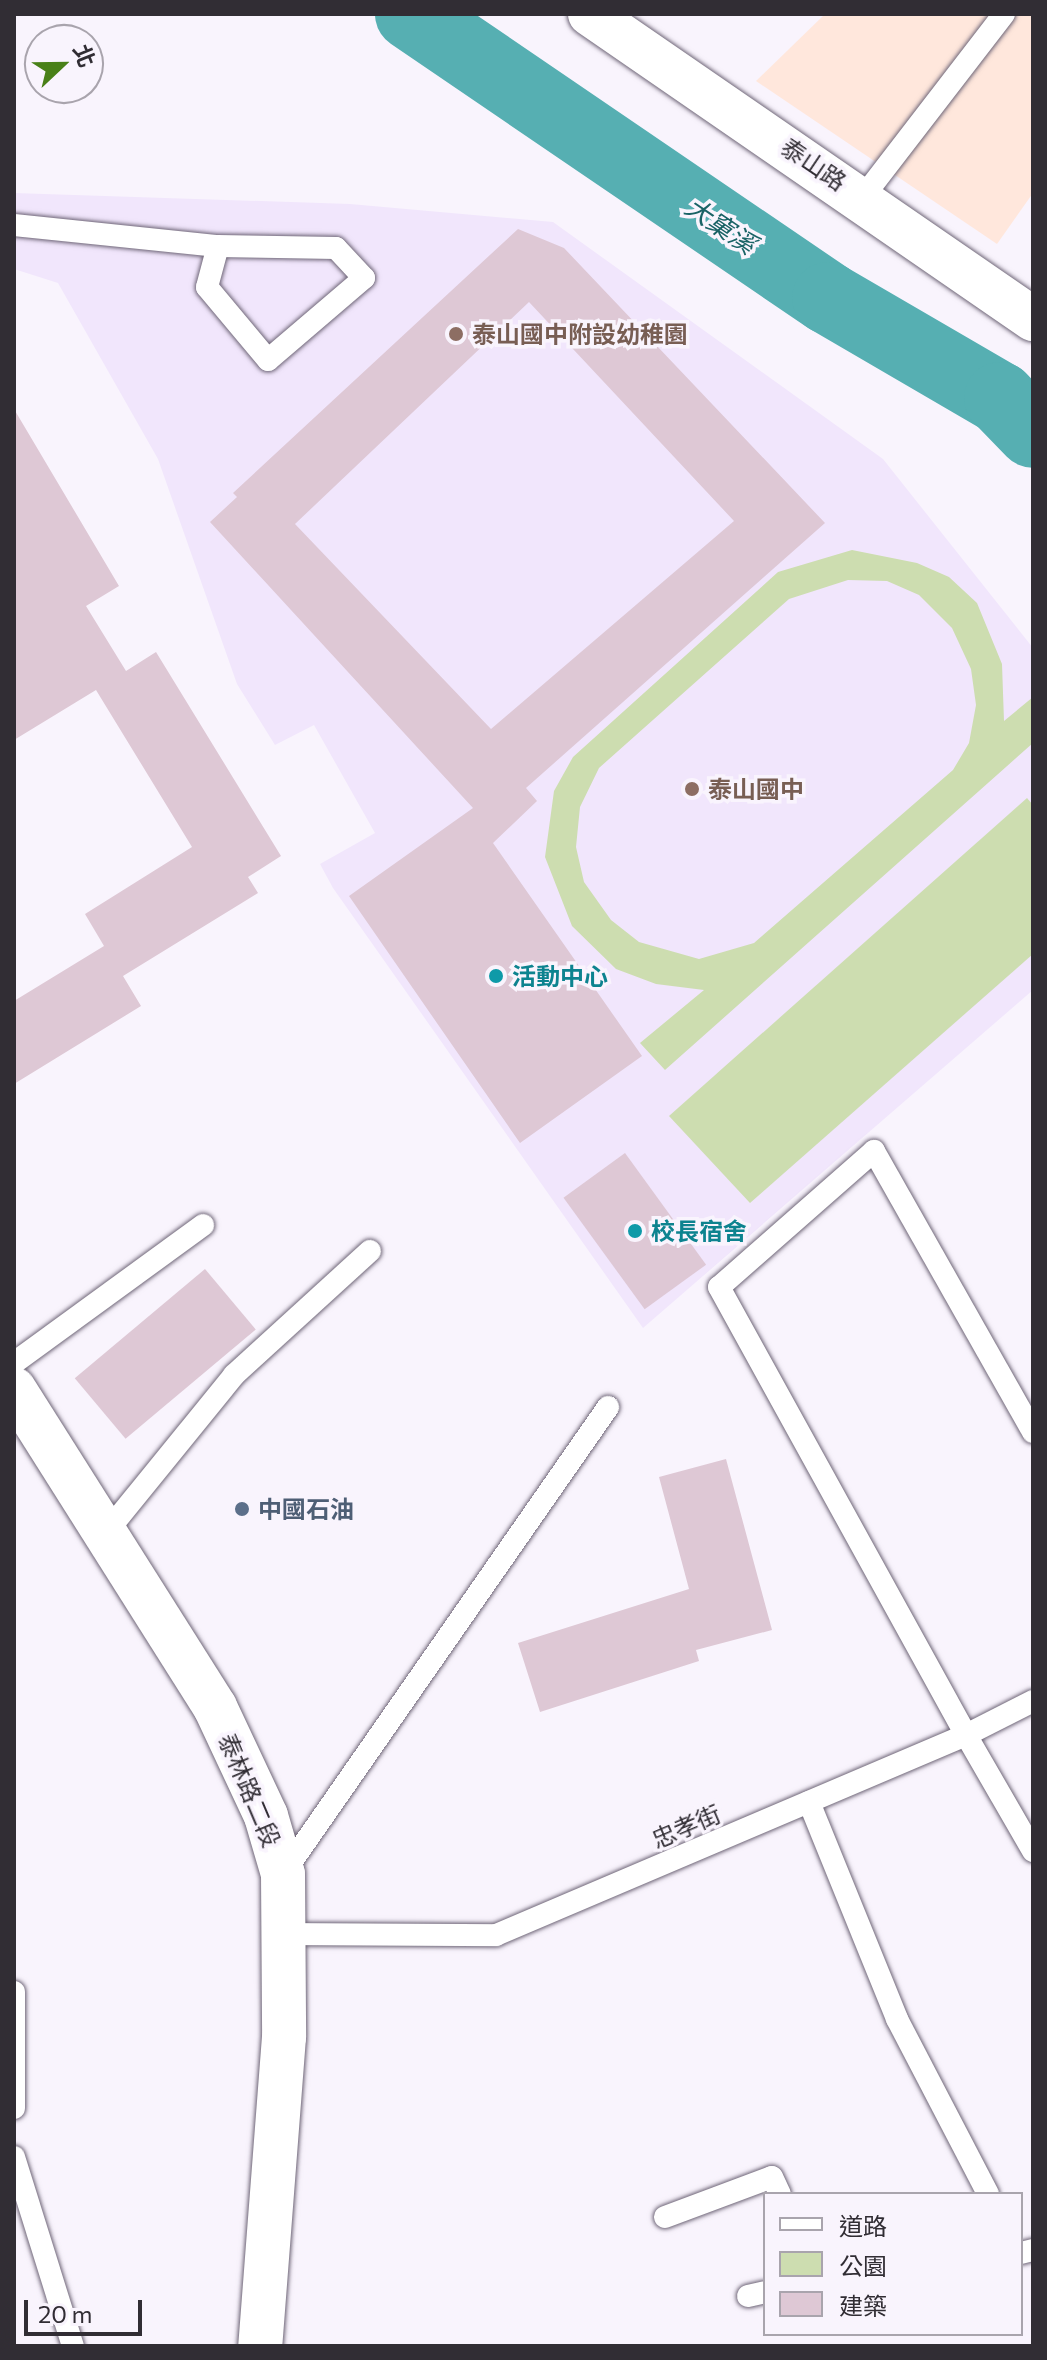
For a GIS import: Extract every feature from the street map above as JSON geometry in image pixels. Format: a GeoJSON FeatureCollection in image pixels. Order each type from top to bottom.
{"type":"FeatureCollection","features":[{"type":"Feature","properties":{"kind":"main road","name":"泰山路"},"geometry":{"type":"LineString","coordinates":[[590,14],[863,197],[1033,319]]}},
{"type":"Feature","properties":{"kind":"main road","name":"泰林路二段"},"geometry":{"type":"LineString","coordinates":[[14,1389],[215,1707],[266,1816],[283,1874],[287,1934],[260,2346]]}},
{"type":"Feature","properties":{"kind":"lane"},"geometry":{"type":"LineString","coordinates":[[863,197],[1004,14]]}},
{"type":"Feature","properties":{"kind":"lane"},"geometry":{"type":"LineString","coordinates":[[14,225],[218,246],[336,248],[364,278],[268,360],[207,287],[218,246]]}},
{"type":"Feature","properties":{"kind":"lane"},"geometry":{"type":"LineString","coordinates":[[1033,1432],[874,1151],[719,1287],[1033,1851]]}},
{"type":"Feature","properties":{"kind":"lane"},"geometry":{"type":"LineString","coordinates":[[14,1363],[203,1225]]}},
{"type":"Feature","properties":{"kind":"lane"},"geometry":{"type":"LineString","coordinates":[[105,1534],[234,1375],[370,1251]]}},
{"type":"Feature","properties":{"kind":"lane"},"geometry":{"type":"LineString","coordinates":[[283,1874],[608,1407]]}},
{"type":"Feature","properties":{"kind":"lane","name":"忠孝街"},"geometry":{"type":"LineString","coordinates":[[287,1934],[496,1935],[966,1735],[1033,1701]]}},
{"type":"Feature","properties":{"kind":"lane"},"geometry":{"type":"LineString","coordinates":[[809,1802],[897,2019],[987,2192]]}},
{"type":"Feature","properties":{"kind":"lane"},"geometry":{"type":"LineString","coordinates":[[14,1992],[14,2108]]}},
{"type":"Feature","properties":{"kind":"lane"},"geometry":{"type":"LineString","coordinates":[[14,2157],[73,2346]]}},
{"type":"Feature","properties":{"kind":"lane"},"geometry":{"type":"LineString","coordinates":[[665,2217],[772,2177],[779,2192]]}},
{"type":"Feature","properties":{"kind":"shaded area"},"geometry":{"type":"Polygon","coordinates":[[[825,14],[1033,14],[1033,193],[997,244],[756,81],[825,14]]]}},
{"type":"Feature","properties":{"kind":"shaded area","name":"泰山國中"},"geometry":{"type":"Polygon","coordinates":[[[14,193],[350,204],[553,222],[883,459],[1033,648],[1033,990],[643,1328],[333,888],[320,864],[375,833],[314,725],[275,745],[237,684],[158,459],[58,283],[14,269],[14,193]]]}},
{"type":"Feature","properties":{"kind":"green space"},"geometry":{"type":"Polygon","coordinates":[[[852,550],[917,563],[949,577],[977,603],[1002,664],[1004,721],[1033,697],[1033,743],[665,1070],[640,1043],[704,990],[656,984],[616,969],[572,926],[545,857],[554,791],[573,757],[778,572],[852,550]],[[848,580],[789,599],[599,768],[580,807],[576,847],[584,882],[611,920],[639,942],[699,959],[754,943],[953,770],[969,743],[976,705],[971,669],[952,628],[919,595],[887,581],[848,580]]]}},
{"type":"Feature","properties":{"kind":"green space"},"geometry":{"type":"Polygon","coordinates":[[[1027,798],[1033,805],[1033,954],[750,1203],[669,1116],[1027,798]]]}},
{"type":"Feature","properties":{"kind":"building"},"geometry":{"type":"Polygon","coordinates":[[[518,229],[564,248],[825,523],[526,788],[537,801],[493,843],[642,1056],[520,1143],[349,896],[473,808],[210,522],[237,497],[233,493],[518,229]],[[529,302],[295,524],[491,729],[734,521],[529,302]]]}},
{"type":"Feature","properties":{"kind":"building"},"geometry":{"type":"Polygon","coordinates":[[[14,409],[119,586],[86,606],[126,671],[156,652],[281,856],[248,877],[258,893],[123,976],[141,1006],[14,1084],[14,1001],[104,946],[85,914],[192,847],[96,690],[14,740],[14,409]]]}},
{"type":"Feature","properties":{"kind":"building","name":"校長宿舍"},"geometry":{"type":"Polygon","coordinates":[[[625,1153],[706,1265],[645,1309],[564,1198],[625,1153]]]}},
{"type":"Feature","properties":{"kind":"building"},"geometry":{"type":"Polygon","coordinates":[[[205,1269],[256,1330],[126,1439],[75,1378],[205,1269]]]}},
{"type":"Feature","properties":{"kind":"building"},"geometry":{"type":"Polygon","coordinates":[[[726,1459],[772,1630],[696,1650],[699,1661],[540,1712],[518,1643],[689,1589],[659,1477],[726,1459]]]}},
{"type":"Feature","properties":{"kind":"waterway","name":"大窠溪"},"geometry":{"type":"LineString","coordinates":[[411,14],[828,298],[1000,398],[1033,432]]}},
{"type":"Feature","properties":{"kind":"place","name":"泰山國中附設幼稚園"},"geometry":{"type":"Point","coordinates":[456,334]}},
{"type":"Feature","properties":{"kind":"place","name":"泰山國中"},"geometry":{"type":"Point","coordinates":[692,789]}},
{"type":"Feature","properties":{"kind":"place","name":"活動中心"},"geometry":{"type":"Point","coordinates":[496,976]}},
{"type":"Feature","properties":{"kind":"place","name":"校長宿舍"},"geometry":{"type":"Point","coordinates":[635,1231]}},
{"type":"Feature","properties":{"kind":"place","name":"中國石油"},"geometry":{"type":"Point","coordinates":[242,1509]}}]}
